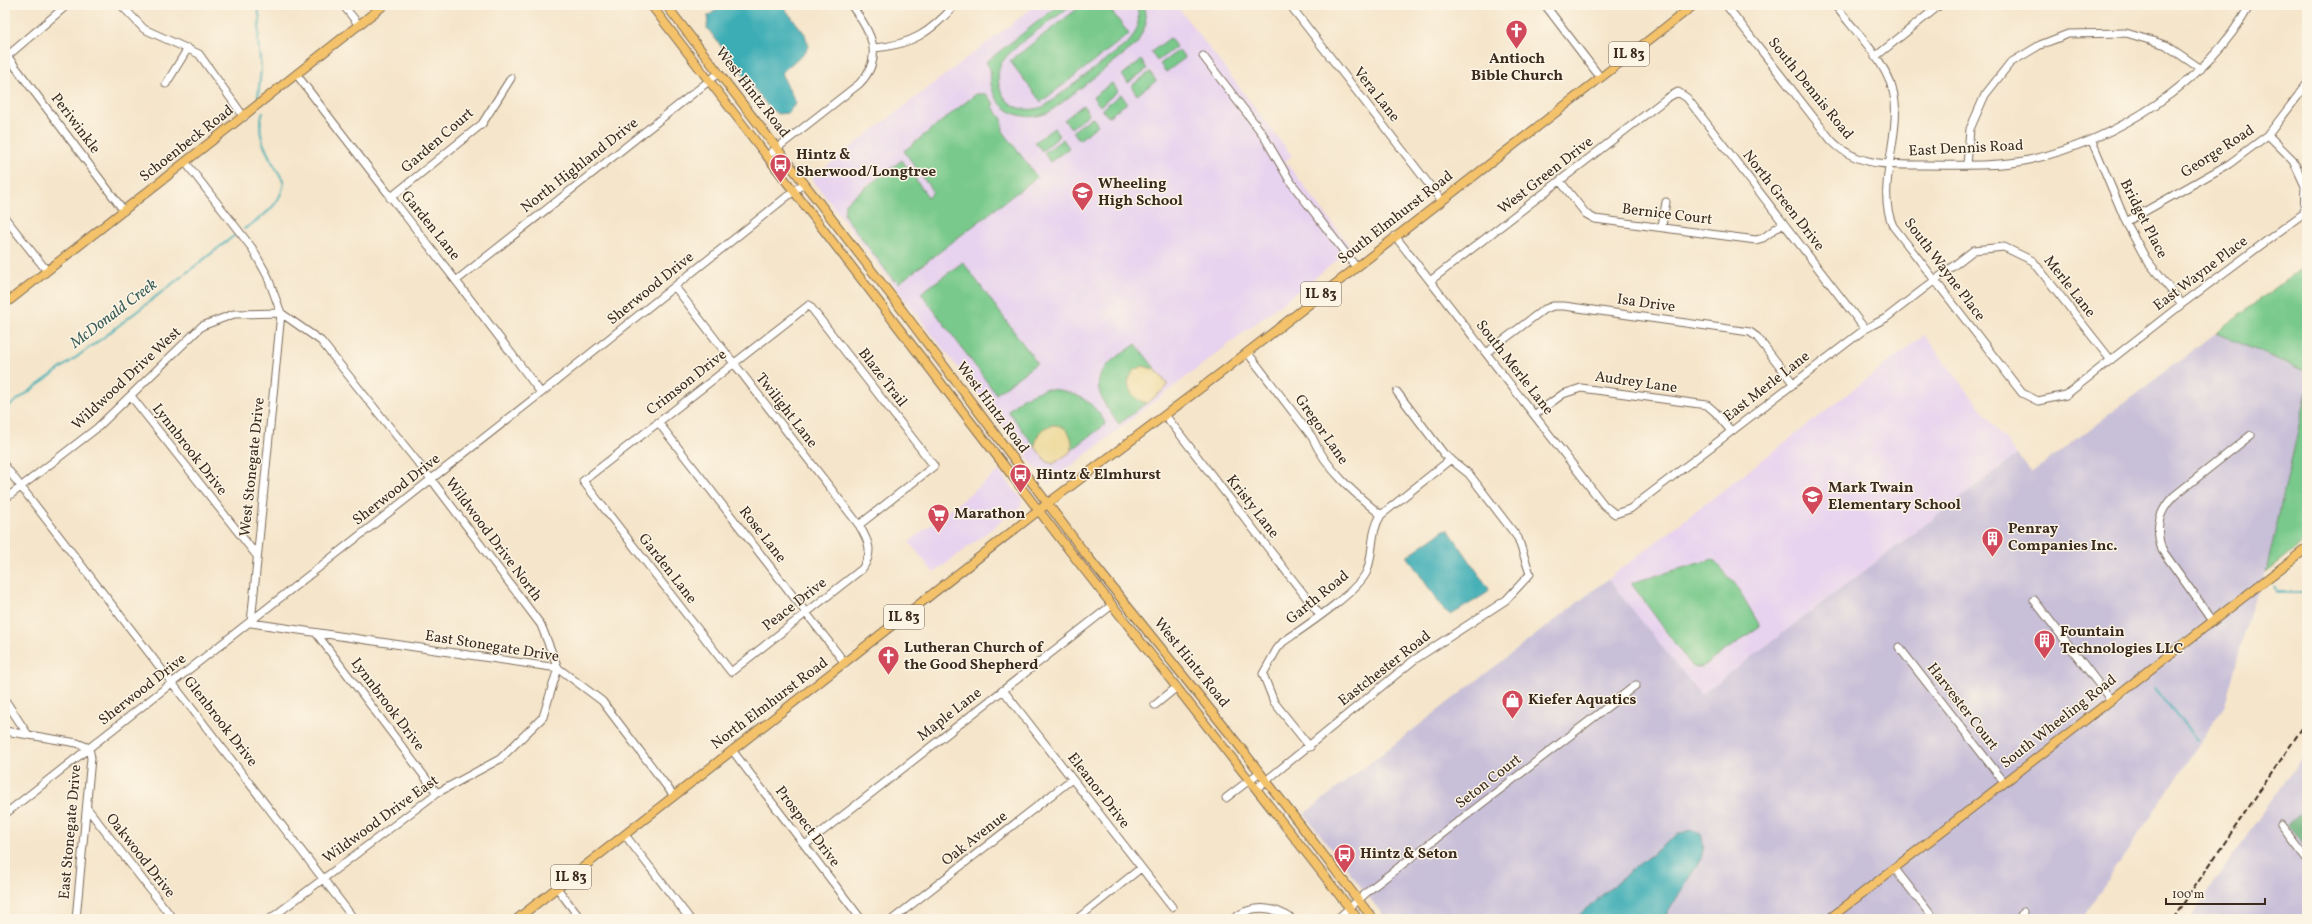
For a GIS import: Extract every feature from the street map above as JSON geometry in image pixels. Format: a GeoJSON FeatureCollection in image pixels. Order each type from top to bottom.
{"type":"FeatureCollection","features":[{"type":"Feature","properties":{"kind":"main road","name":"Schoenbeck Road"},"geometry":{"type":"LineString","coordinates":[[5,304],[297,76],[384,5]]}},
{"type":"Feature","properties":{"kind":"main road","name":"West Hintz Road"},"geometry":{"type":"LineString","coordinates":[[651,5],[1039,511],[1358,919]]}},
{"type":"Feature","properties":{"kind":"main road","name":"West Hintz Road"},"geometry":{"type":"LineString","coordinates":[[666,5],[804,183],[1048,504],[1260,772],[1373,919]]}},
{"type":"Feature","properties":{"kind":"main road","name":"South Elmhurst Road"},"geometry":{"type":"LineString","coordinates":[[1039,511],[1247,352],[1440,200],[1694,5]]}},
{"type":"Feature","properties":{"kind":"main road","name":"North Elmhurst Road"},"geometry":{"type":"LineString","coordinates":[[517,919],[1039,511]]}},
{"type":"Feature","properties":{"kind":"main road","name":"South Wheeling Road"},"geometry":{"type":"LineString","coordinates":[[1829,919],[2307,548]]}},
{"type":"Feature","properties":{"kind":"street"},"geometry":{"type":"LineString","coordinates":[[6,56],[67,5]]}},
{"type":"Feature","properties":{"kind":"street"},"geometry":{"type":"LineString","coordinates":[[121,5],[144,29],[199,54],[244,117]]}},
{"type":"Feature","properties":{"kind":"street"},"geometry":{"type":"LineString","coordinates":[[343,5],[359,25]]}},
{"type":"Feature","properties":{"kind":"street"},"geometry":{"type":"LineString","coordinates":[[767,156],[862,81],[870,66],[874,48],[871,34],[851,5]]}},
{"type":"Feature","properties":{"kind":"street"},"geometry":{"type":"LineString","coordinates":[[874,48],[900,45],[916,38],[942,20],[955,5]]}},
{"type":"Feature","properties":{"kind":"street","name":"Vera Lane"},"geometry":{"type":"LineString","coordinates":[[1290,5],[1440,200]]}},
{"type":"Feature","properties":{"kind":"street"},"geometry":{"type":"LineString","coordinates":[[1545,5],[1600,77]]}},
{"type":"Feature","properties":{"kind":"street","name":"South Dennis Road"},"geometry":{"type":"LineString","coordinates":[[1726,5],[1837,147],[1854,158],[1890,165]]}},
{"type":"Feature","properties":{"kind":"street","name":"South Wayne Place"},"geometry":{"type":"LineString","coordinates":[[1835,5],[1875,57],[1889,78],[1895,102],[1887,204],[1890,220],[2022,393],[2038,401]]}},
{"type":"Feature","properties":{"kind":"street"},"geometry":{"type":"LineString","coordinates":[[1875,57],[1940,5]]}},
{"type":"Feature","properties":{"kind":"street","name":"East Dennis Road"},"geometry":{"type":"LineString","coordinates":[[1890,165],[1967,165],[2028,160],[2092,141],[2175,93],[2201,69],[2238,26],[2250,5]]}},
{"type":"Feature","properties":{"kind":"street"},"geometry":{"type":"LineString","coordinates":[[1967,165],[1970,129],[1985,95],[2010,63],[2040,45],[2068,34],[2126,33],[2166,45],[2201,69]]}},
{"type":"Feature","properties":{"kind":"street"},"geometry":{"type":"LineString","coordinates":[[166,84],[188,48]]}},
{"type":"Feature","properties":{"kind":"street","name":"Periwinkle"},"geometry":{"type":"LineString","coordinates":[[6,56],[124,211]]}},
{"type":"Feature","properties":{"kind":"street"},"geometry":{"type":"LineString","coordinates":[[1203,56],[1262,133],[1290,181],[1356,267]]}},
{"type":"Feature","properties":{"kind":"street","name":"North Highland Drive"},"geometry":{"type":"LineString","coordinates":[[457,280],[719,73]]}},
{"type":"Feature","properties":{"kind":"street","name":"Garden Lane"},"geometry":{"type":"LineString","coordinates":[[297,76],[390,198],[457,280],[541,393]]}},
{"type":"Feature","properties":{"kind":"street","name":"Garden Court"},"geometry":{"type":"LineString","coordinates":[[390,198],[482,124],[511,78]]}},
{"type":"Feature","properties":{"kind":"street","name":"George Road"},"geometry":{"type":"LineString","coordinates":[[2126,222],[2229,164],[2268,135],[2307,84]]}},
{"type":"Feature","properties":{"kind":"street","name":"West Green Drive"},"geometry":{"type":"LineString","coordinates":[[1430,281],[1667,98],[1678,92]]}},
{"type":"Feature","properties":{"kind":"street","name":"North Green Drive"},"geometry":{"type":"LineString","coordinates":[[1678,92],[1687,98],[1865,329]]}},
{"type":"Feature","properties":{"kind":"street","name":"East Wayne Place"},"geometry":{"type":"LineString","coordinates":[[2038,401],[2066,395],[2110,359],[2304,213],[2305,186],[2293,160],[2268,135]]}},
{"type":"Feature","properties":{"kind":"street","name":"Bridget Place"},"geometry":{"type":"LineString","coordinates":[[2092,141],[2126,222],[2146,259],[2182,304]]}},
{"type":"Feature","properties":{"kind":"street"},"geometry":{"type":"LineString","coordinates":[[186,163],[252,248],[268,275],[281,313]]}},
{"type":"Feature","properties":{"kind":"street","name":"Bernice Court"},"geometry":{"type":"LineString","coordinates":[[1560,181],[1590,217],[1599,220],[1662,226],[1756,240],[1763,238],[1784,223]]}},
{"type":"Feature","properties":{"kind":"street","name":"Sherwood Drive"},"geometry":{"type":"LineString","coordinates":[[5,814],[172,682],[251,623],[804,183]]}},
{"type":"Feature","properties":{"kind":"street"},"geometry":{"type":"LineString","coordinates":[[1662,226],[1666,202]]}},
{"type":"Feature","properties":{"kind":"street"},"geometry":{"type":"LineString","coordinates":[[5,218],[47,271]]}},
{"type":"Feature","properties":{"kind":"street","name":"South Merle Lane"},"geometry":{"type":"LineString","coordinates":[[1395,236],[1604,505],[1615,514]]}},
{"type":"Feature","properties":{"kind":"street","name":"Merle Lane"},"geometry":{"type":"LineString","coordinates":[[1935,280],[1974,250],[2004,247],[2033,261],[2110,359]]}},
{"type":"Feature","properties":{"kind":"street","name":"East Merle Lane"},"geometry":{"type":"LineString","coordinates":[[1615,514],[1630,509],[1793,383],[1865,329],[1886,318],[1935,280]]}},
{"type":"Feature","properties":{"kind":"street","name":"Twilight Lane"},"geometry":{"type":"LineString","coordinates":[[675,287],[732,364],[859,525],[867,539],[870,555]]}},
{"type":"Feature","properties":{"kind":"street","name":"Crimson Drive"},"geometry":{"type":"LineString","coordinates":[[583,481],[809,305]]}},
{"type":"Feature","properties":{"kind":"street","name":"Blaze Trail"},"geometry":{"type":"LineString","coordinates":[[809,305],[934,466],[859,525]]}},
{"type":"Feature","properties":{"kind":"street","name":"Isa Drive"},"geometry":{"type":"LineString","coordinates":[[1486,353],[1543,310],[1553,306],[1564,306],[1750,332],[1757,337],[1793,383]]}},
{"type":"Feature","properties":{"kind":"street","name":"Wildwood Drive West"},"geometry":{"type":"LineString","coordinates":[[5,499],[83,440],[131,396],[202,326],[234,314],[281,313]]}},
{"type":"Feature","properties":{"kind":"street","name":"Wildwood Drive North"},"geometry":{"type":"LineString","coordinates":[[281,313],[321,341],[431,479],[541,625],[558,668]]}},
{"type":"Feature","properties":{"kind":"street","name":"West Stonegate Drive"},"geometry":{"type":"LineString","coordinates":[[251,623],[281,313]]}},
{"type":"Feature","properties":{"kind":"street","name":"Gregor Lane"},"geometry":{"type":"LineString","coordinates":[[1247,352],[1312,437],[1317,448],[1337,475],[1381,515]]}},
{"type":"Feature","properties":{"kind":"street","name":"Audrey Lane"},"geometry":{"type":"LineString","coordinates":[[1534,415],[1563,394],[1581,388],[1707,405],[1731,431]]}},
{"type":"Feature","properties":{"kind":"street"},"geometry":{"type":"LineString","coordinates":[[1381,515],[1450,460],[1397,392]]}},
{"type":"Feature","properties":{"kind":"street","name":"Lynnbrook Drive"},"geometry":{"type":"LineString","coordinates":[[131,396],[257,556]]}},
{"type":"Feature","properties":{"kind":"street","name":"Kristy Lane"},"geometry":{"type":"LineString","coordinates":[[1165,415],[1320,615]]}},
{"type":"Feature","properties":{"kind":"street","name":"Rose Lane"},"geometry":{"type":"LineString","coordinates":[[658,422],[845,663]]}},
{"type":"Feature","properties":{"kind":"street"},"geometry":{"type":"LineString","coordinates":[[2213,621],[2162,550],[2158,537],[2158,522],[2163,506],[2251,435]]}},
{"type":"Feature","properties":{"kind":"street","name":"Eastchester Road"},"geometry":{"type":"LineString","coordinates":[[1257,788],[1310,747],[1414,660],[1506,600],[1530,574],[1518,538],[1469,474],[1450,460]]}},
{"type":"Feature","properties":{"kind":"street","name":"Glenbrook Drive"},"geometry":{"type":"LineString","coordinates":[[5,466],[354,919]]}},
{"type":"Feature","properties":{"kind":"street","name":"Garden Lane"},"geometry":{"type":"LineString","coordinates":[[583,481],[730,672]]}},
{"type":"Feature","properties":{"kind":"street","name":"Garth Road"},"geometry":{"type":"LineString","coordinates":[[1310,747],[1274,702],[1263,674],[1280,646],[1350,591],[1364,577],[1368,567],[1375,527],[1381,515]]}},
{"type":"Feature","properties":{"kind":"street","name":"Peace Drive"},"geometry":{"type":"LineString","coordinates":[[730,672],[862,569],[870,555]]}},
{"type":"Feature","properties":{"kind":"street"},"geometry":{"type":"LineString","coordinates":[[2034,600],[2111,700]]}},
{"type":"Feature","properties":{"kind":"street","name":"Maple Lane"},"geometry":{"type":"LineString","coordinates":[[805,845],[1112,605]]}},
{"type":"Feature","properties":{"kind":"street","name":"East Stonegate Drive"},"geometry":{"type":"LineString","coordinates":[[251,623],[558,668],[602,701],[674,796]]}},
{"type":"Feature","properties":{"kind":"street","name":"Lynnbrook Drive"},"geometry":{"type":"LineString","coordinates":[[316,633],[436,793]]}},
{"type":"Feature","properties":{"kind":"street","name":"Harvester Court"},"geometry":{"type":"LineString","coordinates":[[1900,647],[2004,782]]}},
{"type":"Feature","properties":{"kind":"street","name":"Wildwood Drive East"},"geometry":{"type":"LineString","coordinates":[[270,919],[436,793],[500,759],[543,717],[558,668]]}},
{"type":"Feature","properties":{"kind":"street","name":"Seton Court"},"geometry":{"type":"LineString","coordinates":[[1337,919],[1358,900],[1636,685]]}},
{"type":"Feature","properties":{"kind":"street"},"geometry":{"type":"LineString","coordinates":[[1155,705],[1177,687]]}},
{"type":"Feature","properties":{"kind":"street","name":"Eleanor Drive"},"geometry":{"type":"LineString","coordinates":[[1003,690],[1172,907]]}},
{"type":"Feature","properties":{"kind":"street"},"geometry":{"type":"LineString","coordinates":[[5,700],[28,735]]}},
{"type":"Feature","properties":{"kind":"street"},"geometry":{"type":"LineString","coordinates":[[5,731],[77,743],[89,748]]}},
{"type":"Feature","properties":{"kind":"street","name":"East Stonegate Drive"},"geometry":{"type":"LineString","coordinates":[[76,919],[91,758],[89,748]]}},
{"type":"Feature","properties":{"kind":"street","name":"Prospect Drive"},"geometry":{"type":"LineString","coordinates":[[732,750],[861,919]]}},
{"type":"Feature","properties":{"kind":"street"},"geometry":{"type":"LineString","coordinates":[[1226,798],[1260,772]]}},
{"type":"Feature","properties":{"kind":"street","name":"Oak Avenue"},"geometry":{"type":"LineString","coordinates":[[893,919],[1072,779]]}},
{"type":"Feature","properties":{"kind":"street","name":"Oakwood Drive"},"geometry":{"type":"LineString","coordinates":[[87,808],[174,919]]}},
{"type":"Feature","properties":{"kind":"street"},"geometry":{"type":"LineString","coordinates":[[2281,825],[2307,859]]}},
{"type":"Feature","properties":{"kind":"street"},"geometry":{"type":"LineString","coordinates":[[625,835],[690,919]]}},
{"type":"Feature","properties":{"kind":"street"},"geometry":{"type":"LineString","coordinates":[[1076,919],[1141,868]]}},
{"type":"Feature","properties":{"kind":"street"},"geometry":{"type":"LineString","coordinates":[[1895,869],[1934,919]]}},
{"type":"Feature","properties":{"kind":"street"},"geometry":{"type":"LineString","coordinates":[[557,888],[578,916],[569,919]]}},
{"type":"Feature","properties":{"kind":"street"},"geometry":{"type":"LineString","coordinates":[[1233,919],[1245,911],[1263,908],[1278,910],[1292,919]]}},
{"type":"Feature","properties":{"kind":"street"},"geometry":{"type":"LineString","coordinates":[[2019,919],[2023,912]]}},
{"type":"Feature","properties":{"kind":"shaded area","name":"Wheeling High School"},"geometry":{"type":"Polygon","coordinates":[[[1036,5],[1176,5],[1292,156],[1285,161],[1352,249],[1048,484],[811,178],[1036,5]]]}},
{"type":"Feature","properties":{"kind":"shaded area"},"geometry":{"type":"Polygon","coordinates":[[[2216,333],[2307,372],[2307,391],[2266,572],[2252,605],[2225,705],[2082,919],[1386,919],[1304,814],[1608,579],[1701,695],[2017,455],[2032,473],[2216,333]]]}},
{"type":"Feature","properties":{"kind":"shaded area","name":"Mark Twain Elementary School"},"geometry":{"type":"Polygon","coordinates":[[[1924,335],[2017,455],[1701,695],[1608,579],[1924,335]]]}},
{"type":"Feature","properties":{"kind":"shaded area"},"geometry":{"type":"Polygon","coordinates":[[[999,471],[1022,499],[1021,506],[934,573],[909,542],[999,471]]]}},
{"type":"Feature","properties":{"kind":"shaded area"},"geometry":{"type":"Polygon","coordinates":[[[2307,752],[2307,919],[2190,919],[2248,833],[2307,752]]]}},
{"type":"Feature","properties":{"kind":"green space"},"geometry":{"type":"Polygon","coordinates":[[[1059,5],[1072,5],[1023,41],[1006,57],[999,69],[998,80],[1003,95],[1010,103],[1018,108],[1036,109],[1045,106],[1128,43],[1138,25],[1138,10],[1136,5],[1144,5],[1146,24],[1137,44],[1051,111],[1033,117],[1016,114],[1008,110],[996,97],[991,84],[990,69],[986,62],[1059,5]]]}},
{"type":"Feature","properties":{"kind":"green space"},"geometry":{"type":"Polygon","coordinates":[[[1082,5],[1107,5],[1129,34],[1041,102],[1010,61],[1082,5]]]}},
{"type":"Feature","properties":{"kind":"green space"},"geometry":{"type":"Polygon","coordinates":[[[1170,38],[1176,47],[1157,61],[1151,52],[1170,38]]]}},
{"type":"Feature","properties":{"kind":"green space"},"geometry":{"type":"Polygon","coordinates":[[[1179,50],[1185,58],[1166,72],[1160,64],[1179,50]]]}},
{"type":"Feature","properties":{"kind":"green space"},"geometry":{"type":"Polygon","coordinates":[[[1141,60],[1147,69],[1128,83],[1122,75],[1141,60]]]}},
{"type":"Feature","properties":{"kind":"green space"},"geometry":{"type":"Polygon","coordinates":[[[1150,72],[1156,81],[1137,95],[1131,86],[1150,72]]]}},
{"type":"Feature","properties":{"kind":"green space"},"geometry":{"type":"Polygon","coordinates":[[[1112,83],[1118,91],[1100,106],[1093,97],[1112,83]]]}},
{"type":"Feature","properties":{"kind":"green space"},"geometry":{"type":"Polygon","coordinates":[[[976,94],[986,94],[993,102],[993,107],[1002,119],[1003,131],[1037,177],[899,283],[896,279],[894,281],[844,215],[845,203],[902,160],[928,197],[933,192],[904,151],[976,94]]]}},
{"type":"Feature","properties":{"kind":"green space"},"geometry":{"type":"Polygon","coordinates":[[[1121,94],[1127,103],[1108,117],[1102,109],[1121,94]]]}},
{"type":"Feature","properties":{"kind":"green space"},"geometry":{"type":"Polygon","coordinates":[[[1083,105],[1089,114],[1071,128],[1064,120],[1083,105]]]}},
{"type":"Feature","properties":{"kind":"green space"},"geometry":{"type":"Polygon","coordinates":[[[1092,117],[1098,125],[1079,140],[1073,131],[1092,117]]]}},
{"type":"Feature","properties":{"kind":"green space"},"geometry":{"type":"Polygon","coordinates":[[[1054,128],[1060,136],[1042,151],[1035,142],[1054,128]]]}},
{"type":"Feature","properties":{"kind":"green space"},"geometry":{"type":"Polygon","coordinates":[[[1063,139],[1069,148],[1050,162],[1044,153],[1063,139]]]}},
{"type":"Feature","properties":{"kind":"green space"},"geometry":{"type":"Polygon","coordinates":[[[963,262],[1037,363],[996,394],[921,293],[963,262]]]}},
{"type":"Feature","properties":{"kind":"green space"},"geometry":{"type":"Polygon","coordinates":[[[2307,264],[2307,372],[2216,333],[2307,264]]]}},
{"type":"Feature","properties":{"kind":"green space"},"geometry":{"type":"Polygon","coordinates":[[[1136,344],[1167,384],[1166,388],[1119,424],[1105,405],[1099,391],[1098,383],[1104,369],[1111,362],[1136,344]]]}},
{"type":"Feature","properties":{"kind":"green space"},"geometry":{"type":"Polygon","coordinates":[[[1044,389],[1064,391],[1080,397],[1094,408],[1106,424],[1053,464],[1046,461],[1008,411],[1022,398],[1044,389]]]}},
{"type":"Feature","properties":{"kind":"green space"},"geometry":{"type":"Polygon","coordinates":[[[2307,391],[2307,540],[2266,572],[2307,391]]]}},
{"type":"Feature","properties":{"kind":"green space"},"geometry":{"type":"Polygon","coordinates":[[[1713,559],[1736,585],[1760,626],[1702,667],[1692,667],[1631,583],[1713,559]]]}},
{"type":"Feature","properties":{"kind":"green space"},"geometry":{"type":"Polygon","coordinates":[[[2300,814],[2307,823],[2307,849],[2288,825],[2300,814]]]}},
{"type":"Feature","properties":{"kind":"sand"},"geometry":{"type":"Polygon","coordinates":[[[1143,366],[1156,370],[1167,384],[1166,388],[1147,403],[1133,396],[1128,382],[1133,371],[1143,366]]]}},
{"type":"Feature","properties":{"kind":"sand"},"geometry":{"type":"Polygon","coordinates":[[[1053,425],[1062,427],[1066,430],[1072,441],[1072,451],[1053,464],[1046,461],[1035,447],[1040,432],[1053,425]]]}},
{"type":"Feature","properties":{"kind":"water"},"geometry":{"type":"Polygon","coordinates":[[[723,5],[782,5],[805,34],[808,46],[806,51],[781,73],[796,103],[788,113],[778,114],[770,109],[707,28],[708,16],[723,5]]]}},
{"type":"Feature","properties":{"kind":"water"},"geometry":{"type":"Polygon","coordinates":[[[1448,529],[1489,589],[1487,593],[1451,615],[1443,609],[1407,556],[1444,530],[1448,529]]]}},
{"type":"Feature","properties":{"kind":"water"},"geometry":{"type":"Polygon","coordinates":[[[1690,830],[1701,834],[1704,847],[1701,858],[1664,919],[1574,919],[1630,871],[1678,834],[1690,830]]]}},
{"type":"Feature","properties":{"kind":"waterway","name":"McDonald Creek"},"geometry":{"type":"LineString","coordinates":[[257,5],[260,19],[258,41],[261,68],[258,98]]}},
{"type":"Feature","properties":{"kind":"waterway","name":"McDonald Creek"},"geometry":{"type":"LineString","coordinates":[[244,229],[270,210],[279,198],[284,182],[269,157],[262,140],[260,131],[263,112]]}},
{"type":"Feature","properties":{"kind":"waterway","name":"McDonald Creek"},"geometry":{"type":"LineString","coordinates":[[5,409],[104,337],[235,235]]}},
{"type":"Feature","properties":{"kind":"waterway"},"geometry":{"type":"LineString","coordinates":[[2273,587],[2276,592],[2307,592]]}},
{"type":"Feature","properties":{"kind":"waterway"},"geometry":{"type":"LineString","coordinates":[[2155,688],[2197,740]]}},
{"type":"Feature","properties":{"kind":"railway"},"geometry":{"type":"LineString","coordinates":[[2173,919],[2307,721]]}},
{"type":"Feature","properties":{"kind":"place","name":"Antioch Bible Church"},"geometry":{"type":"Point","coordinates":[1517,50]}},
{"type":"Feature","properties":{"kind":"place","name":"Hintz & Sherwood/Longtree"},"geometry":{"type":"Point","coordinates":[781,184]}},
{"type":"Feature","properties":{"kind":"place","name":"Wheeling High School"},"geometry":{"type":"Point","coordinates":[1082,212]}},
{"type":"Feature","properties":{"kind":"place","name":"Hintz & Elmhurst"},"geometry":{"type":"Point","coordinates":[1020,494]}},
{"type":"Feature","properties":{"kind":"place","name":"Mark Twain Elementary School"},"geometry":{"type":"Point","coordinates":[1812,516]}},
{"type":"Feature","properties":{"kind":"place","name":"Marathon"},"geometry":{"type":"Point","coordinates":[939,534]}},
{"type":"Feature","properties":{"kind":"place","name":"Penray Companies Inc."},"geometry":{"type":"Point","coordinates":[1992,558]}},
{"type":"Feature","properties":{"kind":"place","name":"Fountain Technologies LLC"},"geometry":{"type":"Point","coordinates":[2044,660]}},
{"type":"Feature","properties":{"kind":"place","name":"Lutheran Church of the Good Shepherd"},"geometry":{"type":"Point","coordinates":[889,676]}},
{"type":"Feature","properties":{"kind":"place","name":"Kiefer Aquatics"},"geometry":{"type":"Point","coordinates":[1513,720]}},
{"type":"Feature","properties":{"kind":"place","name":"Hintz & Seton"},"geometry":{"type":"Point","coordinates":[1345,874]}}]}
